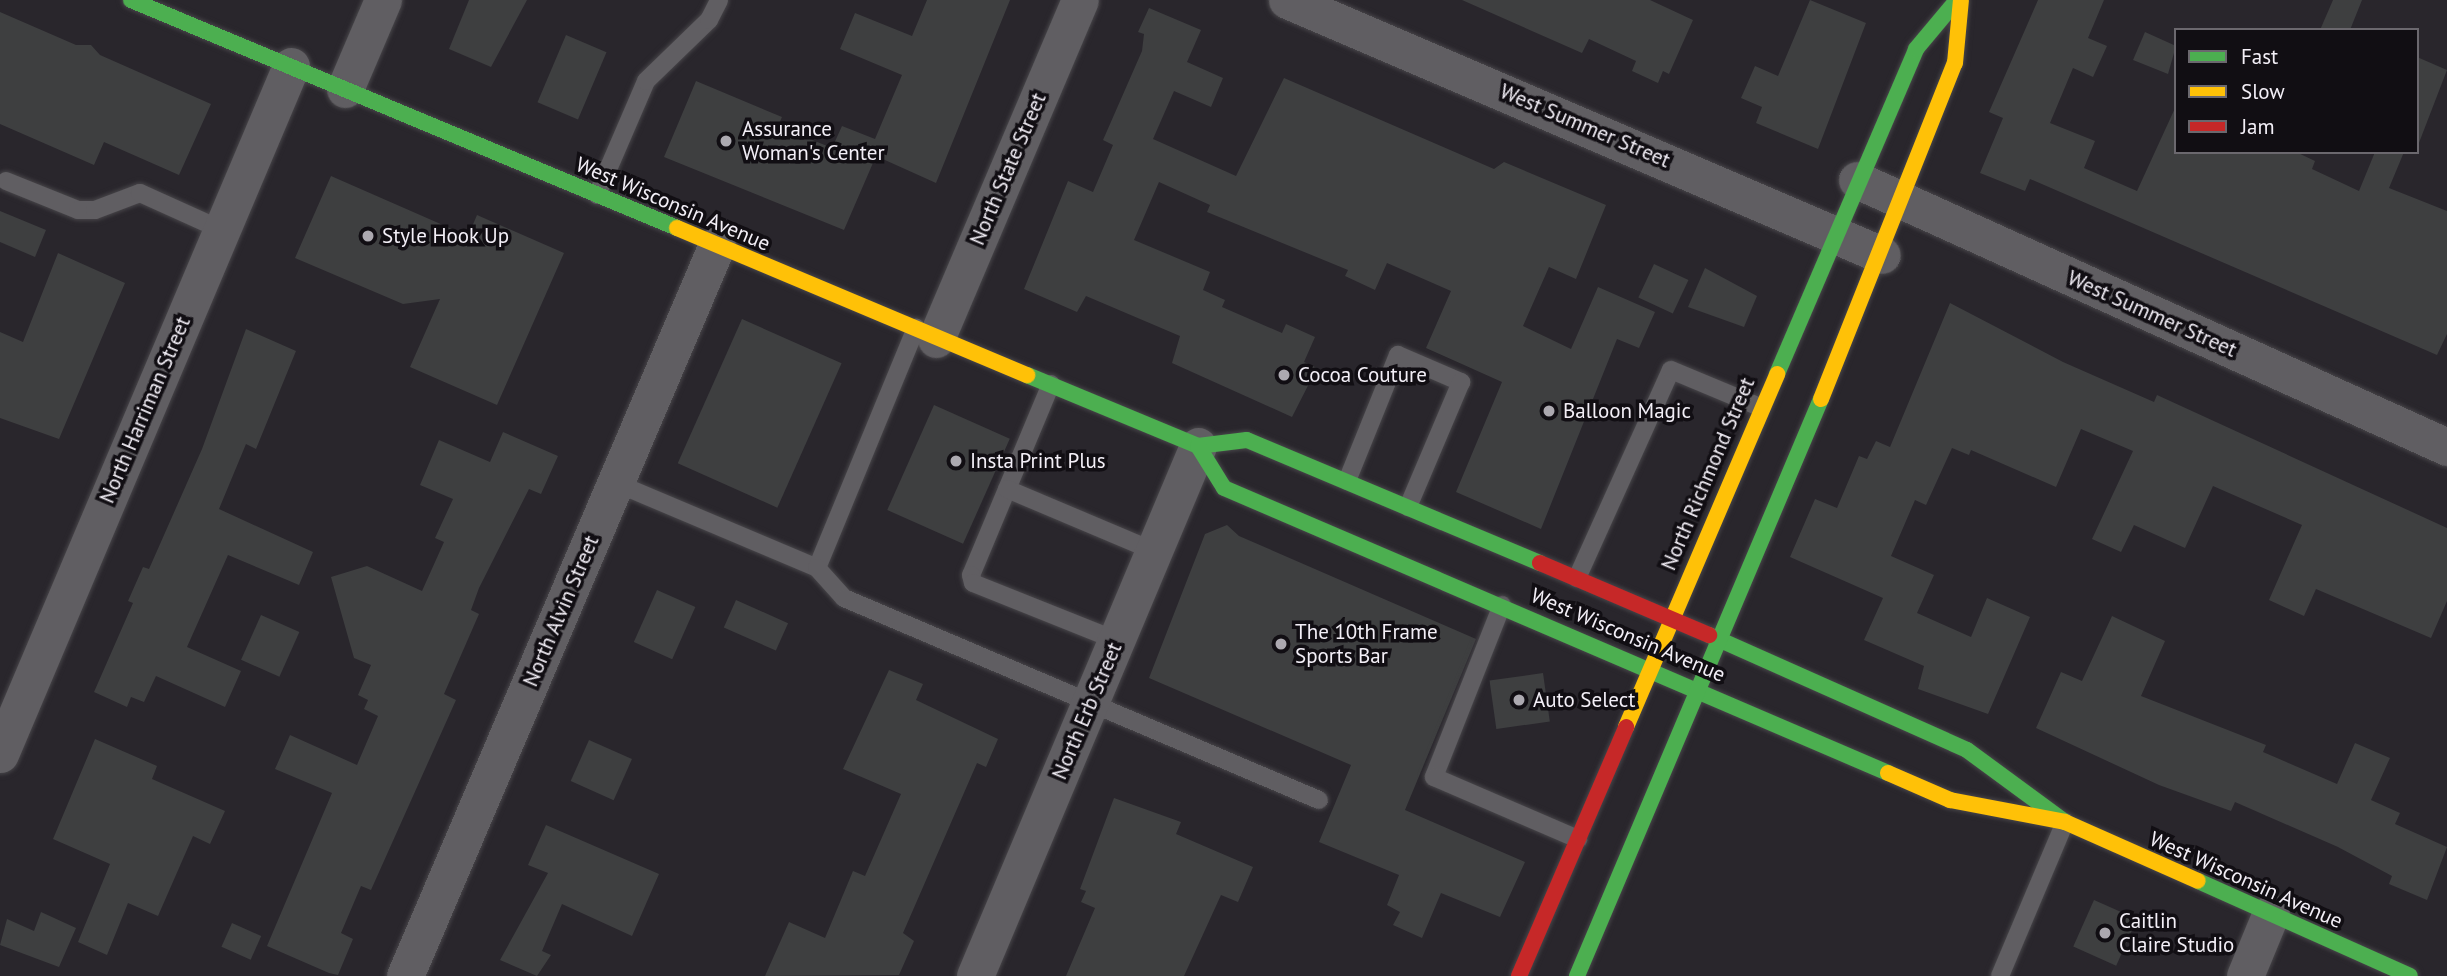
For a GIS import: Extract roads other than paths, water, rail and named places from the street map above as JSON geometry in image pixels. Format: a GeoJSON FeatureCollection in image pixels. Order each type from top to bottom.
{"type":"FeatureCollection","features":[{"type":"Feature","properties":{"kind":"main road","name":"West Wisconsin Avenue"},"geometry":{"type":"LineString","coordinates":[[131,0],[1198,446],[1247,440],[1670,617],[1967,750],[2065,822],[2410,976]]}},
{"type":"Feature","properties":{"kind":"main road","name":"North Richmond Street"},"geometry":{"type":"LineString","coordinates":[[1519,976],[1833,234],[1916,49],[1959,0]]}},
{"type":"Feature","properties":{"kind":"main road","name":"North Richmond Street"},"geometry":{"type":"LineString","coordinates":[[1577,976],[1904,202],[1955,63],[1959,0]]}},
{"type":"Feature","properties":{"kind":"main road","name":"West Wisconsin Avenue"},"geometry":{"type":"LineString","coordinates":[[1198,446],[1224,488],[1649,665],[1950,800],[2065,822]]}},
{"type":"Feature","properties":{"kind":"street"},"geometry":{"type":"LineString","coordinates":[[345,89],[383,0]]}},
{"type":"Feature","properties":{"kind":"street","name":"North State Street"},"geometry":{"type":"LineString","coordinates":[[926,333],[1080,0]]}},
{"type":"Feature","properties":{"kind":"street","name":"West Summer Street"},"geometry":{"type":"LineString","coordinates":[[1287,0],[1882,255]]}},
{"type":"Feature","properties":{"kind":"street","name":"North Harriman Street"},"geometry":{"type":"LineString","coordinates":[[0,754],[291,66]]}},
{"type":"Feature","properties":{"kind":"street","name":"West Summer Street"},"geometry":{"type":"LineString","coordinates":[[1857,180],[2447,447]]}},
{"type":"Feature","properties":{"kind":"street","name":"North Alvin Street"},"geometry":{"type":"LineString","coordinates":[[405,976],[717,246]]}},
{"type":"Feature","properties":{"kind":"street","name":"North Erb Street"},"geometry":{"type":"LineString","coordinates":[[975,976],[1156,552],[1198,446]]}},
{"type":"Feature","properties":{"kind":"street"},"geometry":{"type":"LineString","coordinates":[[2245,976],[2271,914]]}},
{"type":"Feature","properties":{"kind":"lane"},"geometry":{"type":"LineString","coordinates":[[178,20],[187,0]]}},
{"type":"Feature","properties":{"kind":"lane"},"geometry":{"type":"LineString","coordinates":[[597,195],[646,81],[701,29],[719,0]]}},
{"type":"Feature","properties":{"kind":"lane"},"geometry":{"type":"LineString","coordinates":[[6,181],[78,210],[95,210],[140,193],[222,230]]}},
{"type":"Feature","properties":{"kind":"lane"},"geometry":{"type":"LineString","coordinates":[[817,568],[926,333]]}},
{"type":"Feature","properties":{"kind":"lane"},"geometry":{"type":"LineString","coordinates":[[1347,481],[1398,355],[1461,382],[1408,507]]}},
{"type":"Feature","properties":{"kind":"lane"},"geometry":{"type":"LineString","coordinates":[[1577,578],[1671,370],[1760,407]]}},
{"type":"Feature","properties":{"kind":"lane"},"geometry":{"type":"LineString","coordinates":[[1052,384],[1007,489],[973,583],[1118,641]]}},
{"type":"Feature","properties":{"kind":"lane"},"geometry":{"type":"LineString","coordinates":[[616,483],[817,568],[833,593],[1319,800]]}},
{"type":"Feature","properties":{"kind":"lane"},"geometry":{"type":"LineString","coordinates":[[1007,489],[1156,552]]}},
{"type":"Feature","properties":{"kind":"lane"},"geometry":{"type":"LineString","coordinates":[[1503,605],[1434,777],[1578,839]]}},
{"type":"Feature","properties":{"kind":"lane"},"geometry":{"type":"LineString","coordinates":[[2000,976],[2065,822]]}},
{"type":"Feature","properties":{"kind":"place","name":"Assurance Woman's Center"},"geometry":{"type":"Point","coordinates":[726,141]}},
{"type":"Feature","properties":{"kind":"place","name":"Style Hook Up"},"geometry":{"type":"Point","coordinates":[368,236]}},
{"type":"Feature","properties":{"kind":"place","name":"Cocoa Couture"},"geometry":{"type":"Point","coordinates":[1284,375]}},
{"type":"Feature","properties":{"kind":"place","name":"Balloon Magic"},"geometry":{"type":"Point","coordinates":[1549,411]}},
{"type":"Feature","properties":{"kind":"place","name":"Insta Print Plus"},"geometry":{"type":"Point","coordinates":[956,461]}},
{"type":"Feature","properties":{"kind":"place","name":"The 10th Frame Sports Bar"},"geometry":{"type":"Point","coordinates":[1281,644]}},
{"type":"Feature","properties":{"kind":"place","name":"Auto Select"},"geometry":{"type":"Point","coordinates":[1519,700]}},
{"type":"Feature","properties":{"kind":"place","name":"Caitlin Claire Studio"},"geometry":{"type":"Point","coordinates":[2105,933]}}]}
